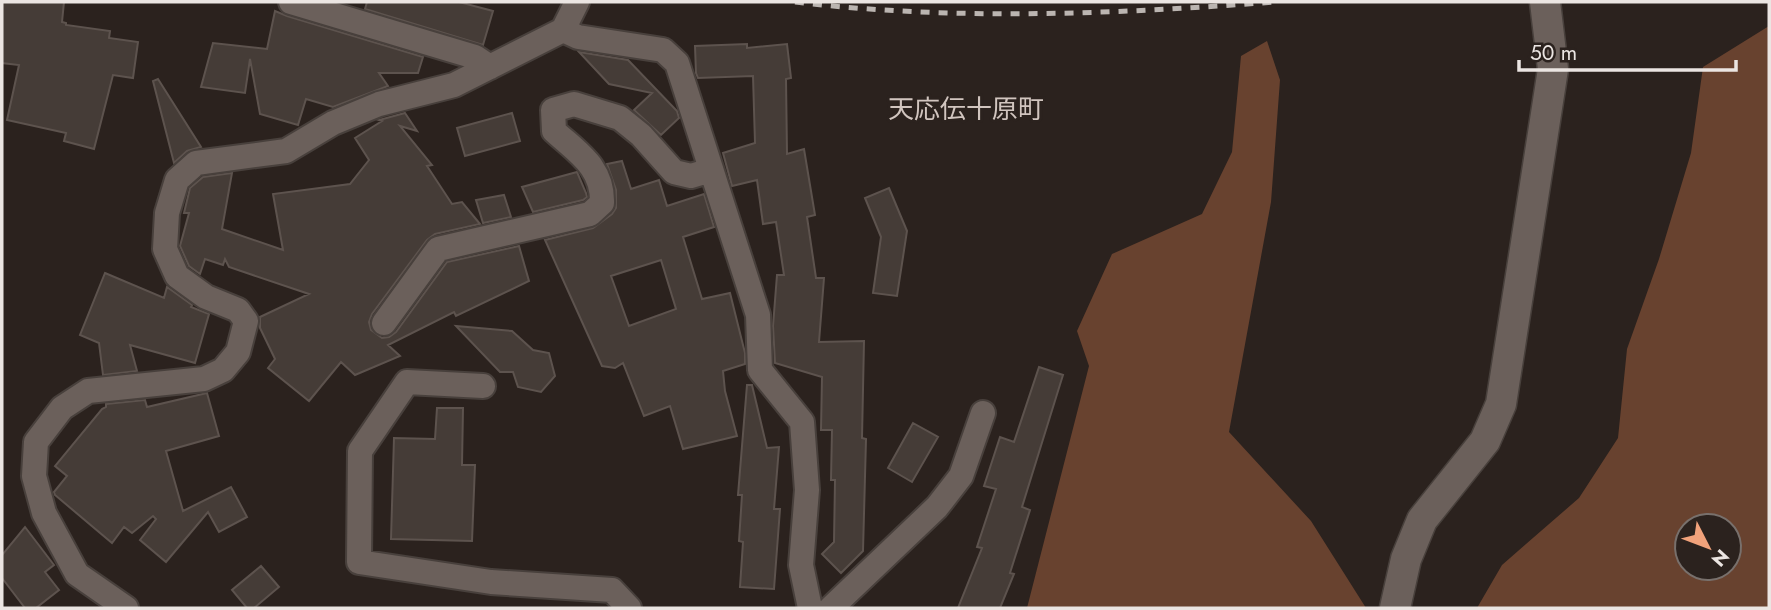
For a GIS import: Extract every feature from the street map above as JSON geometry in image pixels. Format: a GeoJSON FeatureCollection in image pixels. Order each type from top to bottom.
{"type":"FeatureCollection","features":[{"type":"Feature","properties":{"kind":"street"},"geometry":{"type":"LineString","coordinates":[[291,2],[475,57],[490,67]]}},
{"type":"Feature","properties":{"kind":"street"},"geometry":{"type":"LineString","coordinates":[[126,608],[77,574],[44,513],[34,476],[36,442],[62,408],[88,391],[204,379],[223,370],[238,352],[246,321],[238,310],[206,297],[177,276],[165,250],[167,214],[177,180],[197,163],[286,151],[333,122],[379,104],[454,85],[563,30],[577,2]]}},
{"type":"Feature","properties":{"kind":"street"},"geometry":{"type":"LineString","coordinates":[[1395,608],[1406,559],[1422,520],[1485,441],[1501,404],[1553,69],[1545,2]]}},
{"type":"Feature","properties":{"kind":"street"},"geometry":{"type":"LineString","coordinates":[[563,30],[578,37],[663,50],[677,63],[758,315],[761,370],[802,422],[807,490],[802,565],[810,608]]}},
{"type":"Feature","properties":{"kind":"street"},"geometry":{"type":"LineString","coordinates":[[384,323],[438,249],[590,214],[602,203],[602,190],[593,167],[554,131],[553,110],[575,104],[620,118],[641,135],[674,172],[691,176],[711,170]]}},
{"type":"Feature","properties":{"kind":"street"},"geometry":{"type":"LineString","coordinates":[[483,386],[407,382],[360,451],[359,562],[491,582],[612,590],[629,608]]}},
{"type":"Feature","properties":{"kind":"street"},"geometry":{"type":"LineString","coordinates":[[831,608],[937,507],[961,476],[983,413]]}},
{"type":"Feature","properties":{"kind":"shaded area"},"geometry":{"type":"Polygon","coordinates":[[[1769,26],[1769,608],[1477,608],[1502,565],[1579,498],[1618,438],[1627,349],[1659,259],[1691,153],[1703,67],[1769,26]]]}},
{"type":"Feature","properties":{"kind":"shaded area"},"geometry":{"type":"Polygon","coordinates":[[[1267,41],[1280,80],[1271,202],[1229,432],[1311,521],[1366,608],[1027,608],[1089,366],[1077,331],[1112,254],[1202,214],[1232,152],[1241,56],[1267,41]]]}},
{"type":"Feature","properties":{"kind":"building"},"geometry":{"type":"Polygon","coordinates":[[[2,2],[64,2],[62,22],[66,25],[110,31],[109,38],[138,42],[133,78],[113,75],[94,149],[64,141],[66,133],[7,120],[19,65],[2,63],[2,2]]]}},
{"type":"Feature","properties":{"kind":"building"},"geometry":{"type":"Polygon","coordinates":[[[367,2],[459,2],[493,11],[483,45],[365,9],[367,2]]]}},
{"type":"Feature","properties":{"kind":"building"},"geometry":{"type":"Polygon","coordinates":[[[275,11],[423,57],[418,73],[379,73],[388,86],[333,107],[306,99],[298,125],[260,114],[250,59],[245,93],[201,87],[213,43],[267,49],[275,11]]]}},
{"type":"Feature","properties":{"kind":"building"},"geometry":{"type":"Polygon","coordinates":[[[747,44],[747,48],[787,44],[791,78],[786,79],[787,154],[804,149],[815,215],[807,217],[816,278],[824,278],[819,342],[864,341],[862,438],[866,439],[863,551],[841,573],[822,554],[834,542],[835,480],[831,480],[832,430],[821,430],[822,377],[775,363],[773,326],[777,275],[784,275],[776,222],[763,224],[757,180],[732,186],[723,153],[755,143],[753,76],[698,78],[696,73],[695,46],[747,44]]]}},
{"type":"Feature","properties":{"kind":"building"},"geometry":{"type":"Polygon","coordinates":[[[579,52],[628,60],[677,111],[679,118],[661,135],[634,110],[652,93],[609,84],[579,52]]]}},
{"type":"Feature","properties":{"kind":"building"},"geometry":{"type":"Polygon","coordinates":[[[158,79],[201,147],[187,151],[174,163],[153,81],[158,79]]]}},
{"type":"Feature","properties":{"kind":"building"},"geometry":{"type":"Polygon","coordinates":[[[405,113],[417,131],[400,126],[432,165],[427,166],[452,204],[462,202],[480,224],[435,234],[427,240],[372,314],[369,322],[371,330],[382,338],[396,332],[447,262],[519,246],[529,281],[456,316],[454,312],[388,345],[400,356],[355,375],[341,362],[309,401],[268,368],[275,359],[260,328],[260,317],[309,294],[229,267],[225,259],[223,265],[205,259],[200,274],[189,266],[180,246],[189,213],[184,213],[190,188],[203,177],[232,173],[222,229],[283,250],[273,194],[350,184],[369,160],[355,138],[382,121],[379,120],[405,113]]]}},
{"type":"Feature","properties":{"kind":"building"},"geometry":{"type":"Polygon","coordinates":[[[512,113],[520,141],[465,156],[457,128],[512,113]]]}},
{"type":"Feature","properties":{"kind":"building"},"geometry":{"type":"Polygon","coordinates":[[[622,161],[631,189],[659,180],[667,206],[704,194],[714,227],[683,237],[702,299],[730,293],[745,353],[745,364],[723,371],[725,391],[737,436],[683,449],[670,406],[644,416],[623,363],[615,368],[602,366],[545,240],[593,228],[612,214],[616,208],[616,190],[607,164],[622,161]],[[661,260],[611,276],[629,326],[676,309],[661,260]]]}},
{"type":"Feature","properties":{"kind":"building"},"geometry":{"type":"Polygon","coordinates":[[[577,172],[587,197],[533,212],[522,187],[577,172]]]}},
{"type":"Feature","properties":{"kind":"building"},"geometry":{"type":"Polygon","coordinates":[[[889,188],[907,231],[897,296],[873,293],[881,237],[865,198],[889,188]]]}},
{"type":"Feature","properties":{"kind":"building"},"geometry":{"type":"Polygon","coordinates":[[[504,195],[511,217],[483,223],[476,200],[504,195]]]}},
{"type":"Feature","properties":{"kind":"building"},"geometry":{"type":"Polygon","coordinates":[[[105,273],[164,298],[167,287],[192,305],[191,307],[209,314],[195,363],[130,345],[137,371],[103,375],[99,343],[80,335],[105,273]]]}},
{"type":"Feature","properties":{"kind":"building"},"geometry":{"type":"Polygon","coordinates":[[[456,326],[512,331],[533,350],[549,353],[555,376],[541,392],[518,387],[513,372],[500,372],[456,326]]]}},
{"type":"Feature","properties":{"kind":"building"},"geometry":{"type":"Polygon","coordinates":[[[1039,367],[1063,375],[1022,507],[1030,510],[1010,573],[1014,574],[1000,608],[958,608],[982,548],[977,547],[996,489],[984,486],[1000,437],[1014,442],[1039,367]]]}},
{"type":"Feature","properties":{"kind":"building"},"geometry":{"type":"Polygon","coordinates":[[[747,385],[752,385],[767,448],[779,447],[774,509],[780,509],[774,589],[740,587],[742,495],[738,495],[747,385]]]}},
{"type":"Feature","properties":{"kind":"building"},"geometry":{"type":"Polygon","coordinates":[[[207,393],[219,436],[166,451],[183,511],[231,487],[247,517],[219,532],[208,512],[166,562],[140,540],[156,519],[153,516],[132,533],[124,527],[112,543],[55,495],[54,492],[67,476],[55,466],[106,404],[145,400],[147,407],[207,393]]]}},
{"type":"Feature","properties":{"kind":"building"},"geometry":{"type":"Polygon","coordinates":[[[437,408],[463,408],[462,465],[475,465],[472,541],[391,539],[394,438],[435,439],[437,408]]]}},
{"type":"Feature","properties":{"kind":"building"},"geometry":{"type":"Polygon","coordinates":[[[913,423],[938,437],[912,482],[888,468],[913,423]]]}},
{"type":"Feature","properties":{"kind":"building"},"geometry":{"type":"Polygon","coordinates":[[[25,527],[54,565],[45,572],[59,590],[36,608],[25,608],[2,578],[2,555],[25,527]]]}},
{"type":"Feature","properties":{"kind":"building"},"geometry":{"type":"Polygon","coordinates":[[[261,566],[279,587],[254,608],[247,608],[232,590],[261,566]]]}},
{"type":"Feature","properties":{"kind":"railway"},"geometry":{"type":"LineString","coordinates":[[795,2],[975,14],[1155,10],[1275,2]]}},
{"type":"Feature","properties":{"kind":"district","name":"天応伝十原町"},"geometry":{"type":"Point","coordinates":[966,109]}}]}
